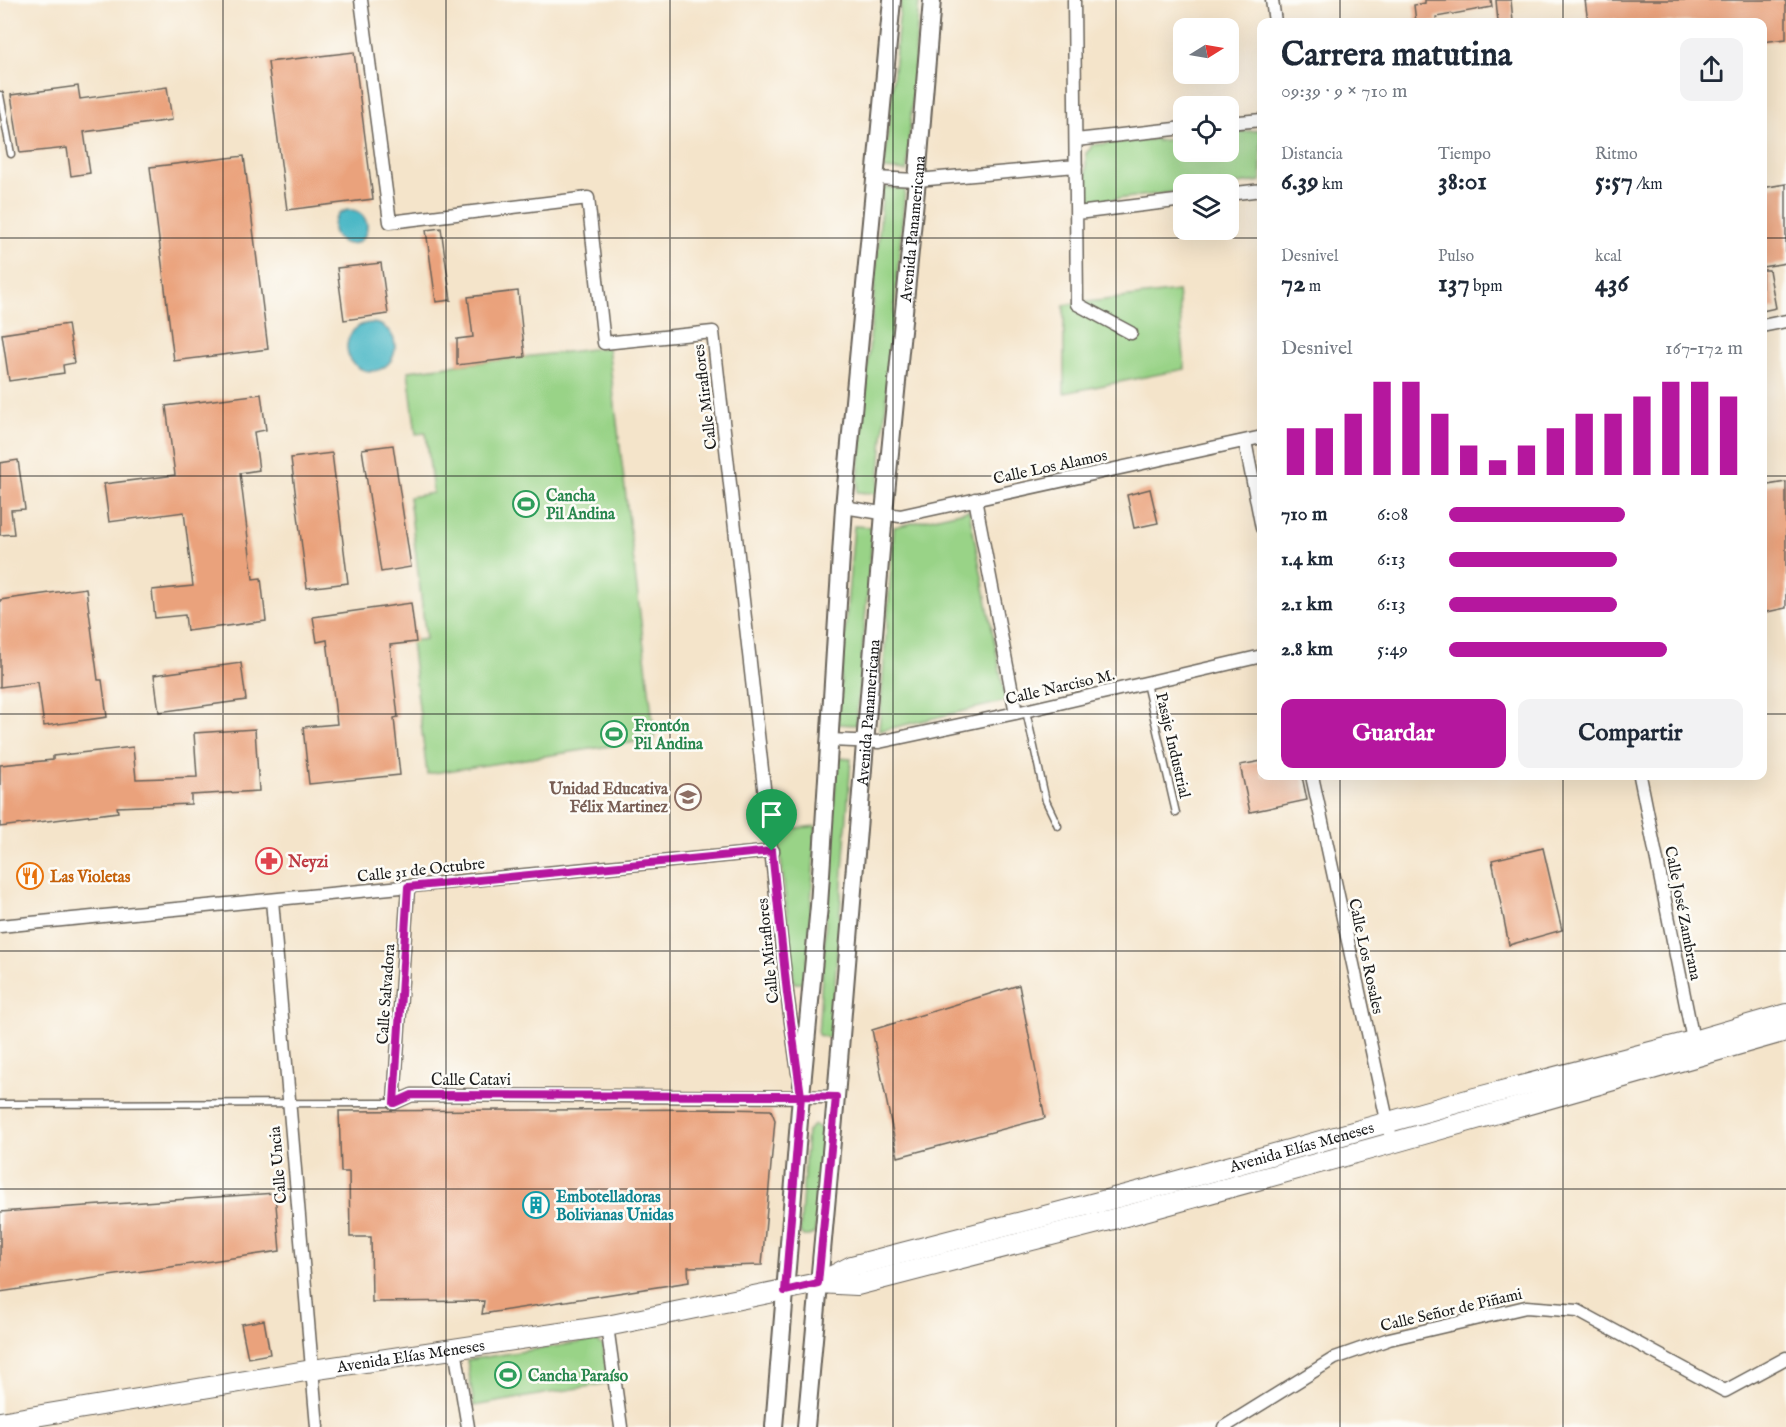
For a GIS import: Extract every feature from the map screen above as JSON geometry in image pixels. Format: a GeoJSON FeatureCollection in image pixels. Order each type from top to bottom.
{"type":"FeatureCollection","features":[{"type":"Feature","properties":{"kind":"main road"},"geometry":{"type":"LineString","coordinates":[[774,1427],[819,906],[844,507],[891,0]]}},
{"type":"Feature","properties":{"kind":"main road","name":"Avenida Panamericana"},"geometry":{"type":"LineString","coordinates":[[806,1427],[836,1097],[884,513],[917,180],[932,0]]}},
{"type":"Feature","properties":{"kind":"main road","name":"Avenida Elías Meneses"},"geometry":{"type":"LineString","coordinates":[[1694,1049],[1786,1014]]}},
{"type":"Feature","properties":{"kind":"main road","name":"Avenida Elías Meneses"},"geometry":{"type":"LineString","coordinates":[[0,1422],[312,1370],[607,1326],[785,1291],[818,1283],[852,1266],[1149,1190],[1387,1124],[1474,1109],[1694,1049],[1786,1031]]}},
{"type":"Feature","properties":{"kind":"main road","name":"Avenida Elías Meneses"},"geometry":{"type":"LineString","coordinates":[[818,1283],[857,1285],[1133,1214],[1392,1143],[1474,1109]]}},
{"type":"Feature","properties":{"kind":"street","name":"Calle Miraflores"},"geometry":{"type":"LineString","coordinates":[[361,0],[390,222],[588,198],[604,343],[713,332],[787,993],[801,1096]]}},
{"type":"Feature","properties":{"kind":"street"},"geometry":{"type":"LineString","coordinates":[[1074,0],[1077,304],[1131,333]]}},
{"type":"Feature","properties":{"kind":"street"},"geometry":{"type":"LineString","coordinates":[[1272,0],[1274,18]]}},
{"type":"Feature","properties":{"kind":"street"},"geometry":{"type":"LineString","coordinates":[[1239,122],[1257,120]]}},
{"type":"Feature","properties":{"kind":"street"},"geometry":{"type":"LineString","coordinates":[[1076,140],[1173,129]]}},
{"type":"Feature","properties":{"kind":"street"},"geometry":{"type":"LineString","coordinates":[[874,178],[917,180],[1076,166]]}},
{"type":"Feature","properties":{"kind":"street"},"geometry":{"type":"LineString","coordinates":[[1239,193],[1257,191]]}},
{"type":"Feature","properties":{"kind":"street"},"geometry":{"type":"LineString","coordinates":[[1077,213],[1173,201]]}},
{"type":"Feature","properties":{"kind":"street"},"geometry":{"type":"LineString","coordinates":[[1767,325],[1786,321]]}},
{"type":"Feature","properties":{"kind":"street","name":"Calle Los Alamos"},"geometry":{"type":"LineString","coordinates":[[844,507],[900,516],[1257,438]]}},
{"type":"Feature","properties":{"kind":"street"},"geometry":{"type":"LineString","coordinates":[[1245,441],[1257,502]]}},
{"type":"Feature","properties":{"kind":"street"},"geometry":{"type":"LineString","coordinates":[[975,499],[1021,712]]}},
{"type":"Feature","properties":{"kind":"street","name":"Calle Narciso M."},"geometry":{"type":"LineString","coordinates":[[829,740],[879,742],[1021,712],[1257,657]]}},
{"type":"Feature","properties":{"kind":"street","name":"Calle Los Rosales"},"geometry":{"type":"LineString","coordinates":[[1313,780],[1392,1143]]}},
{"type":"Feature","properties":{"kind":"street","name":"Calle José Zambrana"},"geometry":{"type":"LineString","coordinates":[[1641,780],[1694,1049]]}},
{"type":"Feature","properties":{"kind":"street","name":"Calle 31 de Octubre"},"geometry":{"type":"LineString","coordinates":[[0,926],[772,851]]}},
{"type":"Feature","properties":{"kind":"street","name":"Calle Salvadora"},"geometry":{"type":"LineString","coordinates":[[394,1103],[408,887]]}},
{"type":"Feature","properties":{"kind":"street","name":"Calle Uncia"},"geometry":{"type":"LineString","coordinates":[[272,900],[317,1427]]}},
{"type":"Feature","properties":{"kind":"street","name":"Calle Catavi"},"geometry":{"type":"LineString","coordinates":[[394,1103],[412,1095],[836,1097]]}},
{"type":"Feature","properties":{"kind":"street","name":"Calle Señor de Piñami"},"geometry":{"type":"LineString","coordinates":[[1224,1427],[1335,1358],[1389,1339],[1526,1307],[1578,1311],[1725,1391],[1786,1358]]}},
{"type":"Feature","properties":{"kind":"street"},"geometry":{"type":"LineString","coordinates":[[607,1326],[621,1427]]}},
{"type":"Feature","properties":{"kind":"street"},"geometry":{"type":"LineString","coordinates":[[455,1349],[468,1427]]}},
{"type":"Feature","properties":{"kind":"lane"},"geometry":{"type":"LineString","coordinates":[[0,95],[11,154]]}},
{"type":"Feature","properties":{"kind":"lane","name":"Pasaje Industrial"},"geometry":{"type":"LineString","coordinates":[[1146,682],[1176,813]]}},
{"type":"Feature","properties":{"kind":"lane"},"geometry":{"type":"LineString","coordinates":[[1021,712],[1047,801],[1058,826]]}},
{"type":"Feature","properties":{"kind":"lane","name":"Calle Catavi"},"geometry":{"type":"LineString","coordinates":[[0,1104],[394,1103]]}},
{"type":"Feature","properties":{"kind":"green space"},"geometry":{"type":"Polygon","coordinates":[[[901,0],[919,0],[907,171],[884,169],[901,0]]]}},
{"type":"Feature","properties":{"kind":"green space"},"geometry":{"type":"Polygon","coordinates":[[[1257,130],[1257,182],[1239,184],[1239,174],[1173,174],[1173,192],[1092,202],[1086,196],[1086,153],[1091,145],[1157,139],[1157,141],[1173,139],[1173,162],[1239,162],[1239,132],[1257,130]]]}},
{"type":"Feature","properties":{"kind":"green space"},"geometry":{"type":"Polygon","coordinates":[[[883,187],[905,189],[878,494],[857,492],[883,187]]]}},
{"type":"Feature","properties":{"kind":"green space"},"geometry":{"type":"Polygon","coordinates":[[[1178,291],[1185,369],[1064,393],[1064,305],[1178,291]]]}},
{"type":"Feature","properties":{"kind":"green space"},"geometry":{"type":"Polygon","coordinates":[[[608,347],[655,739],[427,774],[411,641],[426,639],[409,497],[433,493],[426,433],[416,434],[408,371],[608,347]]]}},
{"type":"Feature","properties":{"kind":"green space"},"geometry":{"type":"Polygon","coordinates":[[[969,510],[1006,701],[879,731],[894,527],[969,510]]]}},
{"type":"Feature","properties":{"kind":"green space"},"geometry":{"type":"Polygon","coordinates":[[[854,526],[873,527],[856,725],[837,724],[854,526]]]}},
{"type":"Feature","properties":{"kind":"green space"},"geometry":{"type":"Polygon","coordinates":[[[837,758],[851,759],[831,1038],[818,1035],[837,758]]]}},
{"type":"Feature","properties":{"kind":"green space"},"geometry":{"type":"Polygon","coordinates":[[[816,826],[806,983],[794,983],[778,830],[816,826]]]}},
{"type":"Feature","properties":{"kind":"green space"},"geometry":{"type":"Polygon","coordinates":[[[814,1125],[824,1133],[815,1233],[803,1236],[800,1232],[807,1131],[814,1125]]]}},
{"type":"Feature","properties":{"kind":"green space"},"geometry":{"type":"Polygon","coordinates":[[[596,1340],[603,1347],[609,1383],[474,1406],[467,1360],[596,1340]]]}},
{"type":"Feature","properties":{"kind":"water"},"geometry":{"type":"Polygon","coordinates":[[[350,210],[362,215],[367,227],[362,239],[350,244],[338,239],[333,227],[338,215],[350,210]]]}},
{"type":"Feature","properties":{"kind":"water"},"geometry":{"type":"Polygon","coordinates":[[[366,323],[376,323],[388,330],[395,342],[395,352],[388,364],[376,371],[366,371],[351,360],[347,352],[347,342],[358,327],[366,323]]]}},
{"type":"Feature","properties":{"kind":"building"},"geometry":{"type":"Polygon","coordinates":[[[1425,0],[1491,0],[1492,7],[1436,18],[1416,18],[1414,5],[1425,3],[1425,0]]]}},
{"type":"Feature","properties":{"kind":"building"},"geometry":{"type":"Polygon","coordinates":[[[1496,0],[1511,0],[1513,18],[1498,18],[1496,0]]]}},
{"type":"Feature","properties":{"kind":"building"},"geometry":{"type":"Polygon","coordinates":[[[1585,0],[1786,0],[1786,39],[1767,41],[1767,18],[1587,18],[1585,0]]]}},
{"type":"Feature","properties":{"kind":"building"},"geometry":{"type":"Polygon","coordinates":[[[354,52],[373,199],[287,210],[268,62],[354,52]]]}},
{"type":"Feature","properties":{"kind":"building"},"geometry":{"type":"Polygon","coordinates":[[[78,86],[80,99],[167,87],[172,120],[84,132],[90,173],[71,176],[67,148],[20,153],[11,95],[78,86]]]}},
{"type":"Feature","properties":{"kind":"building"},"geometry":{"type":"Polygon","coordinates":[[[244,156],[268,349],[174,361],[150,167],[244,156]]]}},
{"type":"Feature","properties":{"kind":"building"},"geometry":{"type":"Polygon","coordinates":[[[1786,184],[1786,263],[1767,266],[1767,187],[1786,184]]]}},
{"type":"Feature","properties":{"kind":"building"},"geometry":{"type":"Polygon","coordinates":[[[441,228],[451,300],[436,302],[426,230],[441,228]]]}},
{"type":"Feature","properties":{"kind":"building"},"geometry":{"type":"Polygon","coordinates":[[[381,263],[388,314],[344,320],[337,268],[381,263]]]}},
{"type":"Feature","properties":{"kind":"building"},"geometry":{"type":"Polygon","coordinates":[[[1767,270],[1769,270],[1776,308],[1767,310],[1767,270]]]}},
{"type":"Feature","properties":{"kind":"building"},"geometry":{"type":"Polygon","coordinates":[[[518,291],[525,357],[457,365],[457,339],[473,337],[468,297],[518,291]]]}},
{"type":"Feature","properties":{"kind":"building"},"geometry":{"type":"Polygon","coordinates":[[[68,324],[74,363],[63,365],[64,373],[9,381],[2,334],[68,324]]]}},
{"type":"Feature","properties":{"kind":"building"},"geometry":{"type":"Polygon","coordinates":[[[261,394],[266,430],[254,432],[259,470],[240,473],[253,579],[261,578],[266,621],[187,631],[185,615],[155,618],[152,590],[193,586],[184,512],[109,522],[104,484],[175,475],[166,406],[261,394]]]}},
{"type":"Feature","properties":{"kind":"building"},"geometry":{"type":"Polygon","coordinates":[[[393,445],[411,567],[381,572],[362,449],[393,445]]]}},
{"type":"Feature","properties":{"kind":"building"},"geometry":{"type":"Polygon","coordinates":[[[332,453],[348,583],[307,588],[291,458],[332,453]]]}},
{"type":"Feature","properties":{"kind":"building"},"geometry":{"type":"Polygon","coordinates":[[[18,460],[25,509],[11,510],[14,534],[0,535],[0,463],[18,460]]]}},
{"type":"Feature","properties":{"kind":"building"},"geometry":{"type":"Polygon","coordinates":[[[1786,482],[1786,608],[1767,612],[1767,485],[1786,482]]]}},
{"type":"Feature","properties":{"kind":"building"},"geometry":{"type":"Polygon","coordinates":[[[1150,489],[1158,523],[1134,528],[1127,495],[1150,489]]]}},
{"type":"Feature","properties":{"kind":"building"},"geometry":{"type":"Polygon","coordinates":[[[86,588],[98,680],[102,680],[107,717],[44,726],[38,682],[0,687],[0,600],[86,588]]]}},
{"type":"Feature","properties":{"kind":"building"},"geometry":{"type":"Polygon","coordinates":[[[411,603],[416,642],[390,645],[398,717],[394,718],[400,775],[309,784],[303,727],[337,724],[327,640],[317,642],[313,617],[411,603]]]}},
{"type":"Feature","properties":{"kind":"building"},"geometry":{"type":"Polygon","coordinates":[[[241,663],[246,700],[159,712],[154,675],[241,663]]]}},
{"type":"Feature","properties":{"kind":"building"},"geometry":{"type":"Polygon","coordinates":[[[255,729],[259,791],[191,795],[191,804],[117,807],[118,812],[0,827],[0,765],[53,760],[53,756],[133,747],[136,779],[197,777],[194,733],[255,729]]]}},
{"type":"Feature","properties":{"kind":"building"},"geometry":{"type":"Polygon","coordinates":[[[1257,762],[1257,780],[1303,780],[1307,800],[1250,812],[1240,765],[1257,762]]]}},
{"type":"Feature","properties":{"kind":"building"},"geometry":{"type":"Polygon","coordinates":[[[1543,848],[1562,930],[1509,945],[1492,860],[1543,848]]]}},
{"type":"Feature","properties":{"kind":"building"},"geometry":{"type":"Polygon","coordinates":[[[1019,985],[1045,1118],[898,1157],[872,1030],[1019,985]]]}},
{"type":"Feature","properties":{"kind":"building","name":"Embotelladoras Bolivianas Unidas"},"geometry":{"type":"Polygon","coordinates":[[[771,1110],[775,1120],[762,1265],[688,1267],[689,1282],[482,1314],[484,1301],[372,1302],[371,1237],[350,1237],[349,1172],[341,1172],[339,1111],[771,1110]]]}},
{"type":"Feature","properties":{"kind":"building"},"geometry":{"type":"Polygon","coordinates":[[[275,1193],[280,1251],[0,1292],[0,1212],[275,1193]]]}},
{"type":"Feature","properties":{"kind":"building"},"geometry":{"type":"Polygon","coordinates":[[[264,1320],[270,1354],[248,1358],[241,1324],[264,1320]]]}},
{"type":"Feature","properties":{"kind":"place","name":"Cancha Pil Andina"},"geometry":{"type":"Point","coordinates":[526,504]}},
{"type":"Feature","properties":{"kind":"place","name":"Frontón Pil Andina"},"geometry":{"type":"Point","coordinates":[614,734]}},
{"type":"Feature","properties":{"kind":"place","name":"Unidad Educativa Félix Martinez"},"geometry":{"type":"Point","coordinates":[688,797]}},
{"type":"Feature","properties":{"kind":"place","name":"Neyzi"},"geometry":{"type":"Point","coordinates":[269,861]}},
{"type":"Feature","properties":{"kind":"place","name":"Las Violetas"},"geometry":{"type":"Point","coordinates":[30,876]}},
{"type":"Feature","properties":{"kind":"place","name":"Embotelladoras Bolivianas Unidas"},"geometry":{"type":"Point","coordinates":[536,1205]}},
{"type":"Feature","properties":{"kind":"place","name":"Cancha Paraíso"},"geometry":{"type":"Point","coordinates":[508,1375]}},
{"type":"Feature","properties":{"kind":"route"},"geometry":{"type":"LineString","coordinates":[[772,851],[408,887],[394,1103],[412,1095],[801,1096],[785,1291],[818,1283],[836,1097],[801,1096],[772,851]]}}]}
